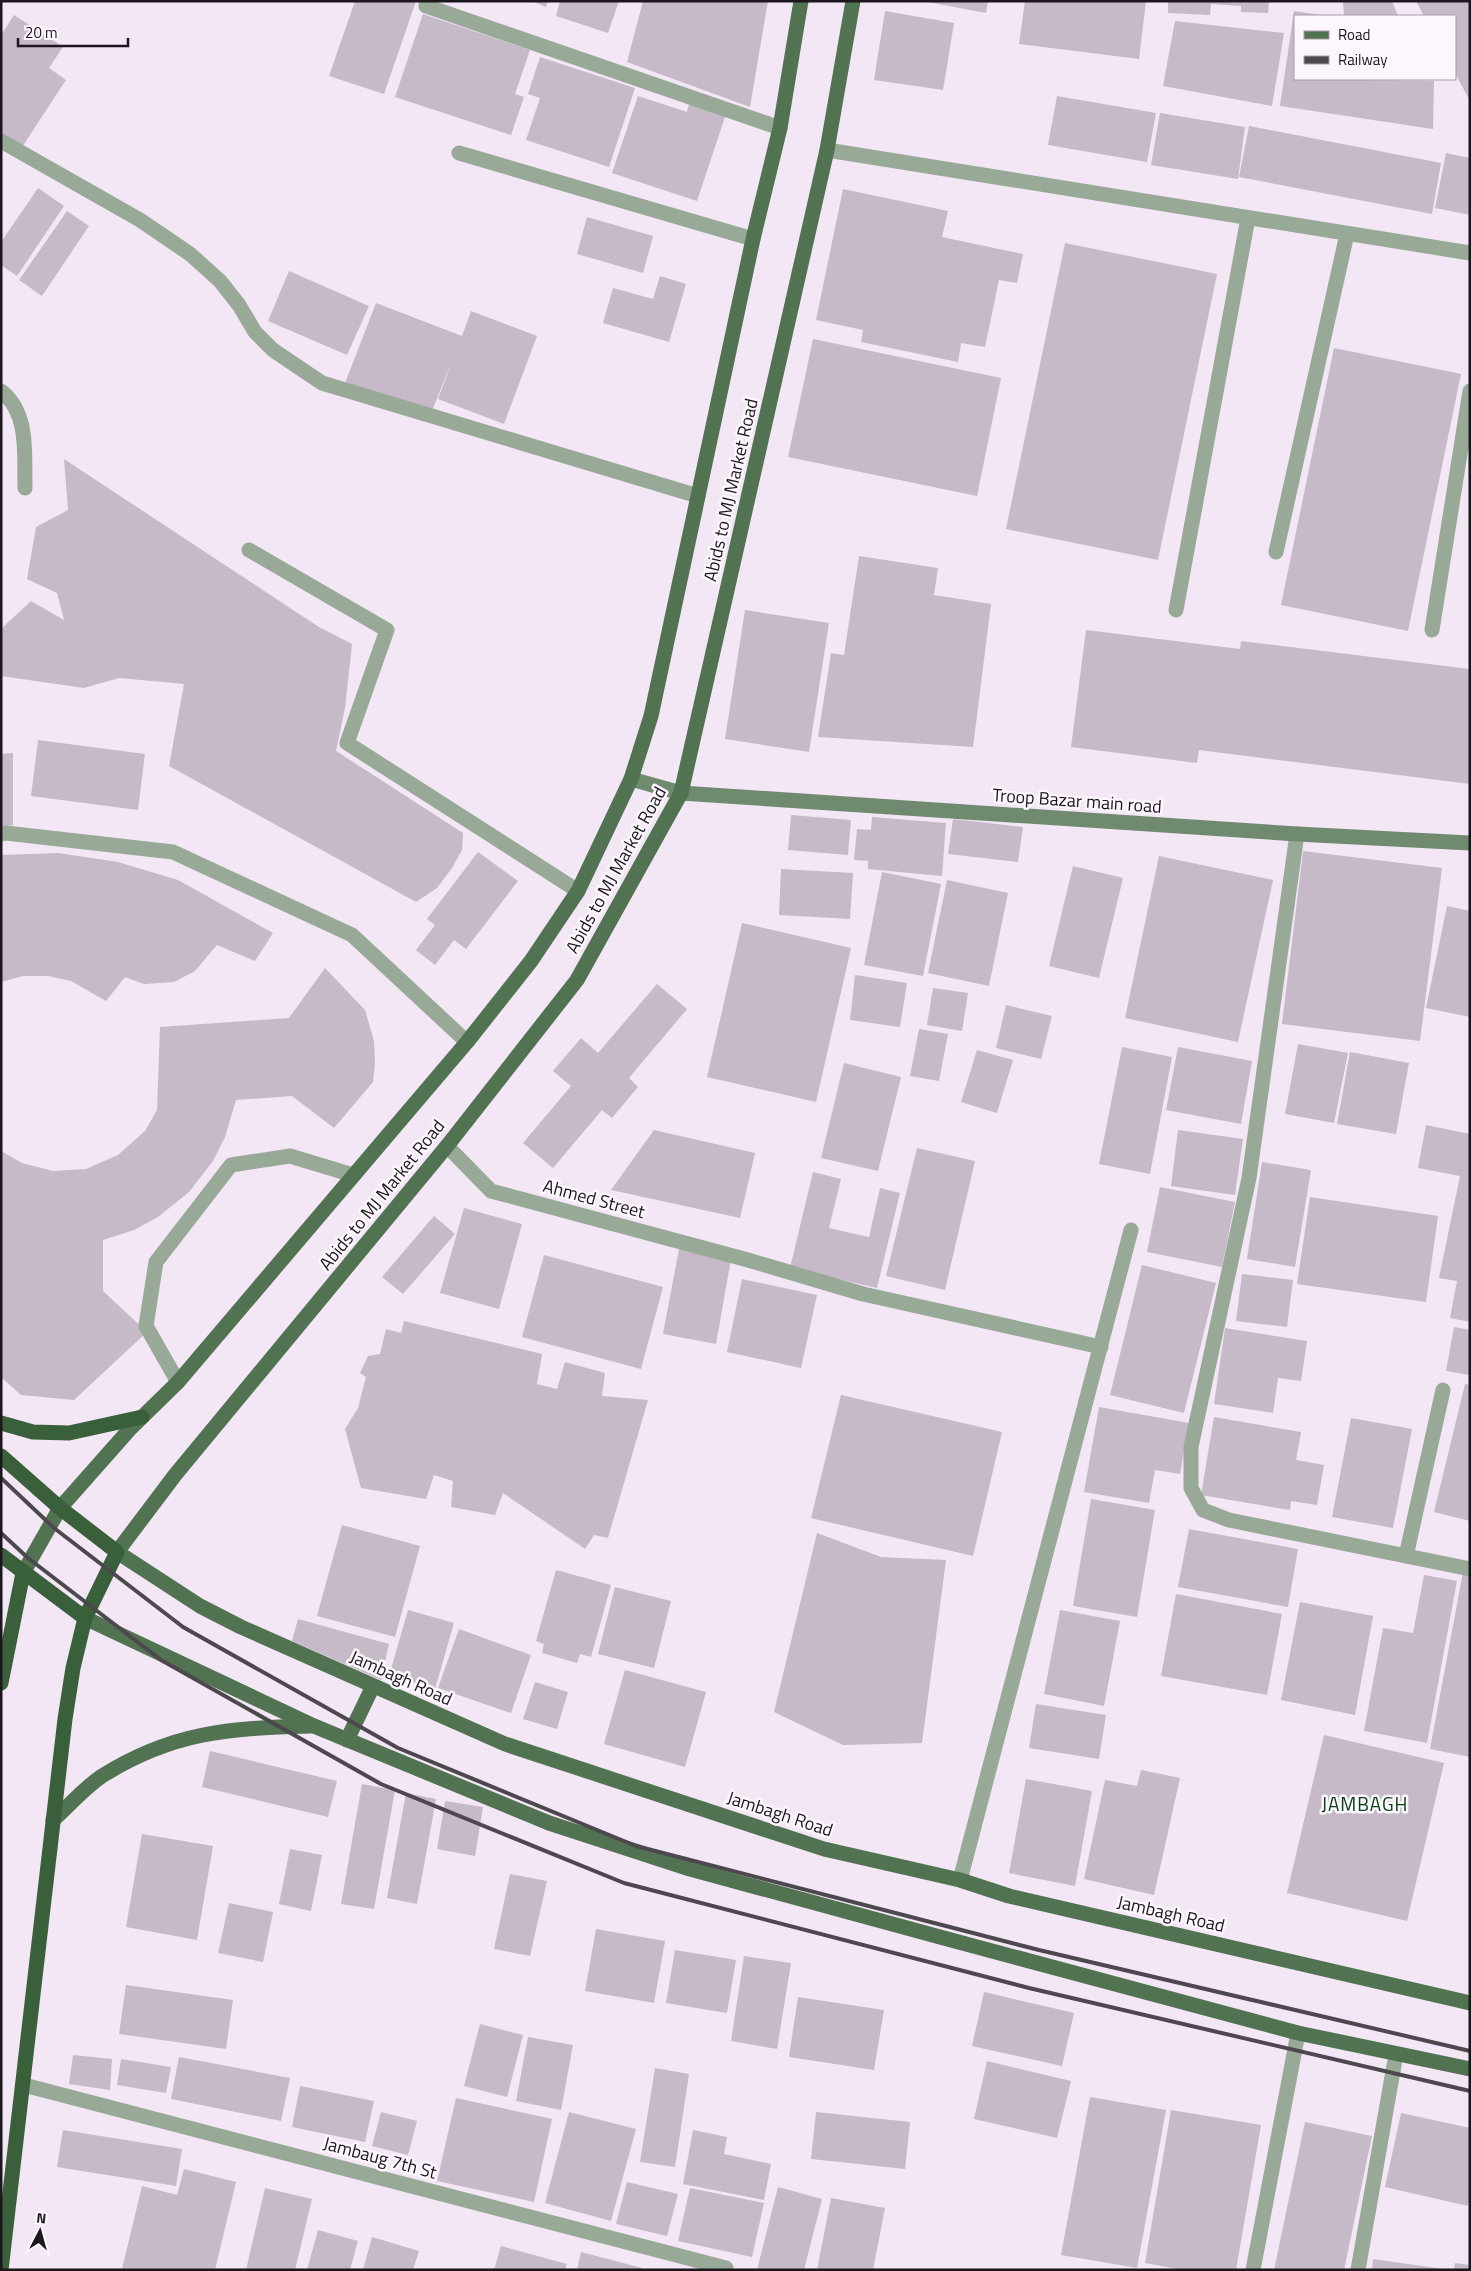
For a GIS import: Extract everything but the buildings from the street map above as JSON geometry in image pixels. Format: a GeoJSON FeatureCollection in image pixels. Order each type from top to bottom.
{"type":"FeatureCollection","features":[{"type":"Feature","properties":{"kind":"highway"},"geometry":{"type":"LineString","coordinates":[[1,1423],[33,1432],[69,1433],[142,1417]]}},
{"type":"Feature","properties":{"kind":"highway"},"geometry":{"type":"LineString","coordinates":[[1,1456],[60,1508],[117,1552],[85,1618],[73,1668],[65,1719],[24,2085],[1,2270]]}},
{"type":"Feature","properties":{"kind":"highway"},"geometry":{"type":"LineString","coordinates":[[1,1555],[85,1618]]}},
{"type":"Feature","properties":{"kind":"highway"},"geometry":{"type":"LineString","coordinates":[[1,1683],[23,1573]]}},
{"type":"Feature","properties":{"kind":"main road","name":"Abids to MJ Market Road"},"geometry":{"type":"LineString","coordinates":[[23,1573],[60,1508],[142,1417],[178,1382],[467,1042],[531,961],[578,891],[631,779],[651,716],[754,239],[780,128],[801,1]]}},
{"type":"Feature","properties":{"kind":"main road","name":"Abids to MJ Market Road"},"geometry":{"type":"LineString","coordinates":[[117,1552],[175,1475],[447,1146],[577,980],[681,793],[827,150],[853,1]]}},
{"type":"Feature","properties":{"kind":"main road","name":"Jambagh Road"},"geometry":{"type":"LineString","coordinates":[[117,1552],[200,1606],[240,1627],[505,1744],[824,1849],[960,1880],[1009,1896],[1470,2003]]}},
{"type":"Feature","properties":{"kind":"main road"},"geometry":{"type":"LineString","coordinates":[[85,1618],[347,1740],[549,1823],[690,1869],[1298,2033],[1470,2069]]}},
{"type":"Feature","properties":{"kind":"main road"},"geometry":{"type":"LineString","coordinates":[[347,1740],[373,1686]]}},
{"type":"Feature","properties":{"kind":"main road"},"geometry":{"type":"LineString","coordinates":[[53,1820],[100,1777],[145,1753],[181,1740],[245,1728],[314,1726]]}},
{"type":"Feature","properties":{"kind":"street"},"geometry":{"type":"LineString","coordinates":[[426,6],[780,128]]}},
{"type":"Feature","properties":{"kind":"street"},"geometry":{"type":"LineString","coordinates":[[1,141],[140,220],[190,254],[220,281],[239,305],[254,332],[273,350],[322,384],[698,496]]}},
{"type":"Feature","properties":{"kind":"street"},"geometry":{"type":"LineString","coordinates":[[827,150],[1470,254]]}},
{"type":"Feature","properties":{"kind":"street"},"geometry":{"type":"LineString","coordinates":[[459,153],[754,239]]}},
{"type":"Feature","properties":{"kind":"street"},"geometry":{"type":"LineString","coordinates":[[1176,610],[1248,218]]}},
{"type":"Feature","properties":{"kind":"street"},"geometry":{"type":"LineString","coordinates":[[1276,552],[1347,234]]}},
{"type":"Feature","properties":{"kind":"street"},"geometry":{"type":"LineString","coordinates":[[1,391],[12,399],[24,428],[25,488]]}},
{"type":"Feature","properties":{"kind":"street"},"geometry":{"type":"LineString","coordinates":[[1432,630],[1470,391]]}},
{"type":"Feature","properties":{"kind":"street"},"geometry":{"type":"LineString","coordinates":[[249,550],[387,630],[347,743],[578,891]]}},
{"type":"Feature","properties":{"kind":"street","name":"Troop Bazar main road"},"geometry":{"type":"LineString","coordinates":[[631,779],[681,793],[1297,834],[1470,843]]}},
{"type":"Feature","properties":{"kind":"street"},"geometry":{"type":"LineString","coordinates":[[1,834],[6,833],[173,852],[352,936],[467,1042]]}},
{"type":"Feature","properties":{"kind":"street"},"geometry":{"type":"LineString","coordinates":[[1297,834],[1250,1178],[1190,1447],[1191,1488],[1203,1510],[1230,1520],[1470,1569]]}},
{"type":"Feature","properties":{"kind":"street","name":"Ahmed Street"},"geometry":{"type":"LineString","coordinates":[[447,1146],[490,1191],[748,1260],[863,1294],[1101,1347]]}},
{"type":"Feature","properties":{"kind":"street"},"geometry":{"type":"LineString","coordinates":[[178,1382],[146,1326],[156,1262],[231,1166],[290,1156],[353,1175]]}},
{"type":"Feature","properties":{"kind":"street"},"geometry":{"type":"LineString","coordinates":[[960,1880],[1131,1230]]}},
{"type":"Feature","properties":{"kind":"street"},"geometry":{"type":"LineString","coordinates":[[1406,1556],[1443,1390]]}},
{"type":"Feature","properties":{"kind":"street"},"geometry":{"type":"LineString","coordinates":[[1253,2270],[1298,2033]]}},
{"type":"Feature","properties":{"kind":"street"},"geometry":{"type":"LineString","coordinates":[[1358,2270],[1396,2054]]}},
{"type":"Feature","properties":{"kind":"street","name":"Jambaug 7th St"},"geometry":{"type":"LineString","coordinates":[[24,2085],[726,2268]]}},
{"type":"Feature","properties":{"kind":"railway"},"geometry":{"type":"LineString","coordinates":[[1,1478],[54,1528],[183,1627],[398,1748],[636,1846],[1039,1950],[1470,2051]]}},
{"type":"Feature","properties":{"kind":"railway"},"geometry":{"type":"LineString","coordinates":[[1,1533],[28,1558],[161,1660],[381,1784],[624,1883],[1029,1988],[1470,2091]]}},
{"type":"Feature","properties":{"kind":"district","name":"JAMBAGH"},"geometry":{"type":"Point","coordinates":[1365,1804]}}]}
